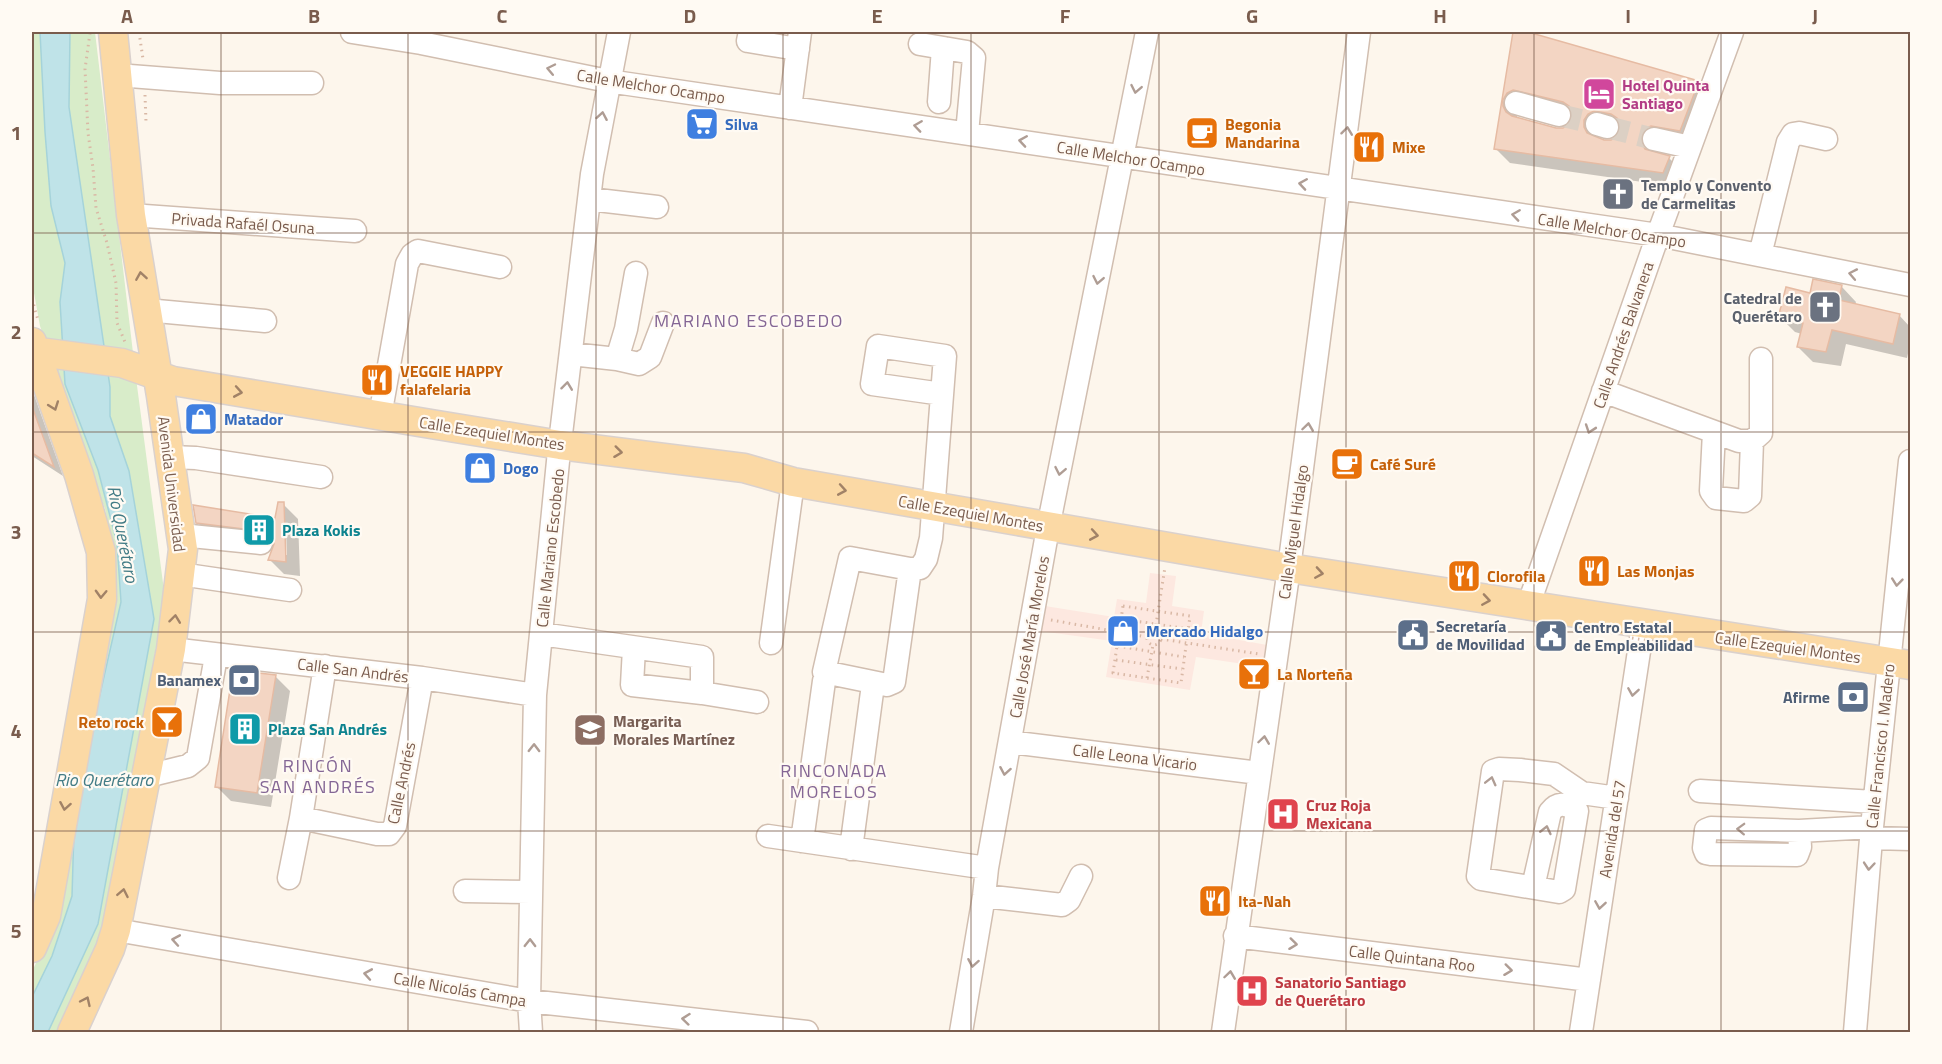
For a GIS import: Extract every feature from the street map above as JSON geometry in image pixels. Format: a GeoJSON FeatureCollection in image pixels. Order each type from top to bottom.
{"type":"FeatureCollection","features":[{"type":"Feature","properties":{"kind":"main road","name":"Avenida Universidad"},"geometry":{"type":"LineString","coordinates":[[72,1032],[110,949],[116,930],[171,649],[183,549],[131,214],[112,33]]}},
{"type":"Feature","properties":{"kind":"main road","name":"Calle Ezequiel Montes"},"geometry":{"type":"LineString","coordinates":[[38,349],[156,367],[173,381],[560,444],[744,468],[793,482],[1048,528],[1528,606],[1642,635],[1900,664]]}},
{"type":"Feature","properties":{"kind":"main road"},"geometry":{"type":"LineString","coordinates":[[32,948],[46,916],[102,599],[101,552],[79,475],[38,349]]}},
{"type":"Feature","properties":{"kind":"street","name":"Calle Melchor Ocampo"},"geometry":{"type":"LineString","coordinates":[[352,32],[421,43],[608,81],[1658,235],[1911,285]]}},
{"type":"Feature","properties":{"kind":"street","name":"Calle Mariano Escobedo"},"geometry":{"type":"LineString","coordinates":[[531,1032],[529,1001],[535,695],[560,444],[589,199],[608,81],[619,32]]}},
{"type":"Feature","properties":{"kind":"street"},"geometry":{"type":"LineString","coordinates":[[750,32],[748,41],[799,40],[790,108]]}},
{"type":"Feature","properties":{"kind":"street","name":"Calle José María Morelos"},"geometry":{"type":"LineString","coordinates":[[961,1032],[987,868],[1048,528],[1147,32]]}},
{"type":"Feature","properties":{"kind":"street","name":"Calle Miguel Hidalgo"},"geometry":{"type":"LineString","coordinates":[[1223,1032],[1289,568],[1359,32]]}},
{"type":"Feature","properties":{"kind":"street","name":"Calle Andrés Balvanera"},"geometry":{"type":"LineString","coordinates":[[1528,606],[1732,32]]}},
{"type":"Feature","properties":{"kind":"street"},"geometry":{"type":"LineString","coordinates":[[920,44],[967,52],[974,58],[967,133]]}},
{"type":"Feature","properties":{"kind":"street"},"geometry":{"type":"LineString","coordinates":[[939,102],[943,48]]}},
{"type":"Feature","properties":{"kind":"street"},"geometry":{"type":"LineString","coordinates":[[117,75],[220,83],[312,83]]}},
{"type":"Feature","properties":{"kind":"street"},"geometry":{"type":"LineString","coordinates":[[1516,104],[1559,115]]}},
{"type":"Feature","properties":{"kind":"street"},"geometry":{"type":"LineString","coordinates":[[1760,255],[1788,142],[1793,134],[1799,133],[1826,139]]}},
{"type":"Feature","properties":{"kind":"street"},"geometry":{"type":"LineString","coordinates":[[1654,139],[1690,147]]}},
{"type":"Feature","properties":{"kind":"street"},"geometry":{"type":"LineString","coordinates":[[589,199],[657,207]]}},
{"type":"Feature","properties":{"kind":"street","name":"Privada Rafaél Osuna"},"geometry":{"type":"LineString","coordinates":[[131,214],[355,231]]}},
{"type":"Feature","properties":{"kind":"street"},"geometry":{"type":"LineString","coordinates":[[380,416],[407,264],[412,255],[418,251],[500,267]]}},
{"type":"Feature","properties":{"kind":"street"},"geometry":{"type":"LineString","coordinates":[[617,359],[626,329],[636,273]]}},
{"type":"Feature","properties":{"kind":"street"},"geometry":{"type":"LineString","coordinates":[[146,310],[265,321]]}},
{"type":"Feature","properties":{"kind":"street"},"geometry":{"type":"LineString","coordinates":[[571,354],[639,364],[650,357],[663,323]]}},
{"type":"Feature","properties":{"kind":"street"},"geometry":{"type":"LineString","coordinates":[[1603,391],[1739,441],[1752,441],[1761,433],[1761,359]]}},
{"type":"Feature","properties":{"kind":"street"},"geometry":{"type":"LineString","coordinates":[[910,569],[894,682],[887,685],[824,672],[850,558],[910,569],[920,568],[927,559],[942,394]]}},
{"type":"Feature","properties":{"kind":"street"},"geometry":{"type":"LineString","coordinates":[[1714,432],[1710,491],[1716,498],[1744,501],[1750,496],[1752,441]]}},
{"type":"Feature","properties":{"kind":"street"},"geometry":{"type":"LineString","coordinates":[[170,457],[196,458],[321,477]]}},
{"type":"Feature","properties":{"kind":"street","name":"Calle Francisco I. Madero"},"geometry":{"type":"LineString","coordinates":[[1855,1032],[1874,802],[1900,664],[1910,475]]}},
{"type":"Feature","properties":{"kind":"street"},"geometry":{"type":"LineString","coordinates":[[771,643],[793,482]]}},
{"type":"Feature","properties":{"kind":"street"},"geometry":{"type":"LineString","coordinates":[[181,535],[261,543]]}},
{"type":"Feature","properties":{"kind":"street"},"geometry":{"type":"LineString","coordinates":[[180,574],[290,590]]}},
{"type":"Feature","properties":{"kind":"street"},"geometry":{"type":"LineString","coordinates":[[541,634],[702,657],[702,693]]}},
{"type":"Feature","properties":{"kind":"street","name":"Avenida del 57"},"geometry":{"type":"LineString","coordinates":[[1581,1032],[1642,635]]}},
{"type":"Feature","properties":{"kind":"street"},"geometry":{"type":"LineString","coordinates":[[634,648],[632,685],[757,702]]}},
{"type":"Feature","properties":{"kind":"street","name":"Calle San Andrés"},"geometry":{"type":"LineString","coordinates":[[171,649],[422,678],[535,695]]}},
{"type":"Feature","properties":{"kind":"street"},"geometry":{"type":"LineString","coordinates":[[147,776],[188,766],[198,758],[216,656]]}},
{"type":"Feature","properties":{"kind":"street"},"geometry":{"type":"LineString","coordinates":[[289,878],[325,666]]}},
{"type":"Feature","properties":{"kind":"street","name":"Calle Andrés"},"geometry":{"type":"LineString","coordinates":[[301,818],[377,834],[389,834],[395,826],[422,678]]}},
{"type":"Feature","properties":{"kind":"street"},"geometry":{"type":"LineString","coordinates":[[802,841],[824,681]]}},
{"type":"Feature","properties":{"kind":"street"},"geometry":{"type":"LineString","coordinates":[[851,849],[872,692]]}},
{"type":"Feature","properties":{"kind":"street","name":"Calle Leona Vicario"},"geometry":{"type":"LineString","coordinates":[[1010,742],[1259,773]]}},
{"type":"Feature","properties":{"kind":"street"},"geometry":{"type":"LineString","coordinates":[[1520,770],[1554,774],[1574,799],[1576,811],[1564,889],[1559,892],[1533,887],[1501,884],[1481,879],[1478,876],[1492,771],[1520,770]]}},
{"type":"Feature","properties":{"kind":"street"},"geometry":{"type":"LineString","coordinates":[[1700,791],[1874,802]]}},
{"type":"Feature","properties":{"kind":"street"},"geometry":{"type":"LineString","coordinates":[[1533,887],[1550,812],[1560,804],[1574,799],[1617,798]]}},
{"type":"Feature","properties":{"kind":"street"},"geometry":{"type":"LineString","coordinates":[[1799,831],[1871,832],[1911,839]]}},
{"type":"Feature","properties":{"kind":"street"},"geometry":{"type":"LineString","coordinates":[[768,836],[987,868]]}},
{"type":"Feature","properties":{"kind":"street"},"geometry":{"type":"LineString","coordinates":[[984,896],[1062,905],[1069,900],[1081,876]]}},
{"type":"Feature","properties":{"kind":"street"},"geometry":{"type":"LineString","coordinates":[[465,891],[531,892]]}},
{"type":"Feature","properties":{"kind":"street","name":"Calle Nicolás Campa"},"geometry":{"type":"LineString","coordinates":[[116,930],[529,1001],[807,1032]]}},
{"type":"Feature","properties":{"kind":"street","name":"Calle Quintana Roo"},"geometry":{"type":"LineString","coordinates":[[1235,936],[1589,980]]}},
{"type":"Feature","properties":{"kind":"path"},"geometry":{"type":"LineString","coordinates":[[142,46],[112,33],[85,69],[88,133],[96,207],[108,243],[116,283],[117,323],[127,347],[156,367]]}},
{"type":"Feature","properties":{"kind":"path"},"geometry":{"type":"LineString","coordinates":[[1155,631],[1168,548]]}},
{"type":"Feature","properties":{"kind":"path"},"geometry":{"type":"LineString","coordinates":[[1123,606],[1190,616],[1180,683],[1113,673],[1121,619],[1123,606]]}},
{"type":"Feature","properties":{"kind":"path"},"geometry":{"type":"LineString","coordinates":[[1033,617],[1147,637]]}},
{"type":"Feature","properties":{"kind":"path"},"geometry":{"type":"LineString","coordinates":[[1121,619],[1188,629]]}},
{"type":"Feature","properties":{"kind":"path"},"geometry":{"type":"LineString","coordinates":[[1155,631],[1160,633],[1161,639],[1159,644],[1153,645],[1148,642],[1147,637],[1150,632],[1155,631]]}},
{"type":"Feature","properties":{"kind":"path"},"geometry":{"type":"LineString","coordinates":[[1161,639],[1276,657]]}},
{"type":"Feature","properties":{"kind":"path"},"geometry":{"type":"LineString","coordinates":[[1147,678],[1153,645]]}},
{"type":"Feature","properties":{"kind":"path"},"geometry":{"type":"LineString","coordinates":[[1117,646],[1184,657]]}},
{"type":"Feature","properties":{"kind":"path"},"geometry":{"type":"LineString","coordinates":[[1115,660],[1150,664],[1187,673]]}},
{"type":"Feature","properties":{"kind":"shaded area","name":"Mercado Hidalgo"},"geometry":{"type":"Polygon","coordinates":[[[1150,573],[1176,576],[1172,606],[1204,611],[1201,633],[1267,645],[1264,667],[1196,657],[1190,690],[1106,677],[1112,641],[1040,631],[1045,606],[1114,617],[1117,599],[1146,603],[1150,573]]]}},
{"type":"Feature","properties":{"kind":"green space"},"geometry":{"type":"Polygon","coordinates":[[[32,32],[95,32],[165,598],[102,942],[58,1032],[32,1032],[32,972],[56,917],[114,552],[105,509],[40,326],[32,282],[32,32]]]}},
{"type":"Feature","properties":{"kind":"water","name":"Rio Querétaro"},"geometry":{"type":"Polygon","coordinates":[[[40,32],[70,32],[69,107],[110,387],[110,416],[129,471],[154,619],[98,924],[48,1032],[32,1032],[32,997],[52,956],[72,896],[74,829],[83,769],[121,602],[117,543],[98,470],[65,384],[60,302],[65,263],[51,206],[40,32]]]}},
{"type":"Feature","properties":{"kind":"building","name":"Hotel Quinta Santiago"},"geometry":{"type":"Polygon","coordinates":[[[1513,32],[1528,32],[1699,81],[1680,131],[1651,126],[1644,129],[1641,136],[1645,149],[1670,156],[1663,173],[1494,149],[1513,32]],[[1513,90],[1507,93],[1503,100],[1506,112],[1512,116],[1556,128],[1563,128],[1572,119],[1572,111],[1563,102],[1513,90]],[[1594,111],[1584,120],[1587,133],[1604,140],[1616,137],[1620,130],[1617,118],[1611,114],[1594,111]]]}},
{"type":"Feature","properties":{"kind":"building","name":"Catedral de Querétaro"},"geometry":{"type":"Polygon","coordinates":[[[1813,279],[1842,285],[1839,300],[1900,314],[1893,344],[1832,330],[1826,352],[1797,347],[1803,323],[1778,318],[1786,287],[1810,293],[1813,279]]]}},
{"type":"Feature","properties":{"kind":"building"},"geometry":{"type":"Polygon","coordinates":[[[33,409],[54,467],[32,453],[33,409]]]}},
{"type":"Feature","properties":{"kind":"building","name":"Plaza Kokis"},"geometry":{"type":"Polygon","coordinates":[[[278,502],[284,502],[286,562],[268,560],[274,544],[272,534],[196,523],[193,505],[275,518],[278,502]]]}},
{"type":"Feature","properties":{"kind":"building","name":"Plaza San Andrés"},"geometry":{"type":"Polygon","coordinates":[[[233,670],[276,675],[257,793],[215,787],[233,670]]]}},
{"type":"Feature","properties":{"kind":"tunnel"},"geometry":{"type":"LineString","coordinates":[[1559,115],[1597,124]]}},
{"type":"Feature","properties":{"kind":"tunnel"},"geometry":{"type":"LineString","coordinates":[[1607,127],[1654,139]]}},
{"type":"Feature","properties":{"kind":"place","name":"Hotel Quinta Santiago"},"geometry":{"type":"Point","coordinates":[1599,94]}},
{"type":"Feature","properties":{"kind":"place","name":"Silva"},"geometry":{"type":"Point","coordinates":[702,124]}},
{"type":"Feature","properties":{"kind":"place","name":"Begonia Mandarina"},"geometry":{"type":"Point","coordinates":[1202,133]}},
{"type":"Feature","properties":{"kind":"place","name":"Mixe"},"geometry":{"type":"Point","coordinates":[1369,147]}},
{"type":"Feature","properties":{"kind":"place","name":"Templo y Convento de Carmelitas"},"geometry":{"type":"Point","coordinates":[1618,194]}},
{"type":"Feature","properties":{"kind":"place","name":"Catedral de Querétaro"},"geometry":{"type":"Point","coordinates":[1825,307]}},
{"type":"Feature","properties":{"kind":"place","name":"VEGGIE HAPPY falafelaria"},"geometry":{"type":"Point","coordinates":[377,380]}},
{"type":"Feature","properties":{"kind":"place","name":"Matador"},"geometry":{"type":"Point","coordinates":[201,419]}},
{"type":"Feature","properties":{"kind":"place","name":"Café Suré"},"geometry":{"type":"Point","coordinates":[1347,464]}},
{"type":"Feature","properties":{"kind":"place","name":"Dogo"},"geometry":{"type":"Point","coordinates":[480,468]}},
{"type":"Feature","properties":{"kind":"place","name":"Plaza Kokis"},"geometry":{"type":"Point","coordinates":[259,530]}},
{"type":"Feature","properties":{"kind":"place","name":"Las Monjas"},"geometry":{"type":"Point","coordinates":[1594,571]}},
{"type":"Feature","properties":{"kind":"place","name":"Clorofila"},"geometry":{"type":"Point","coordinates":[1464,576]}},
{"type":"Feature","properties":{"kind":"place","name":"Mercado Hidalgo"},"geometry":{"type":"Point","coordinates":[1123,631]}},
{"type":"Feature","properties":{"kind":"place","name":"Secretaría de Movilidad"},"geometry":{"type":"Point","coordinates":[1413,635]}},
{"type":"Feature","properties":{"kind":"place","name":"Centro Estatal de Empleabilidad"},"geometry":{"type":"Point","coordinates":[1551,636]}},
{"type":"Feature","properties":{"kind":"place","name":"La Norteña"},"geometry":{"type":"Point","coordinates":[1254,674]}},
{"type":"Feature","properties":{"kind":"place","name":"Banamex"},"geometry":{"type":"Point","coordinates":[244,680]}},
{"type":"Feature","properties":{"kind":"place","name":"Afirme"},"geometry":{"type":"Point","coordinates":[1853,697]}},
{"type":"Feature","properties":{"kind":"place","name":"Reto rock"},"geometry":{"type":"Point","coordinates":[167,722]}},
{"type":"Feature","properties":{"kind":"place","name":"Plaza San Andrés"},"geometry":{"type":"Point","coordinates":[245,729]}},
{"type":"Feature","properties":{"kind":"place","name":"Margarita Morales Martínez"},"geometry":{"type":"Point","coordinates":[590,730]}},
{"type":"Feature","properties":{"kind":"place","name":"Cruz Roja Mexicana"},"geometry":{"type":"Point","coordinates":[1283,814]}},
{"type":"Feature","properties":{"kind":"place","name":"Ita-Nah"},"geometry":{"type":"Point","coordinates":[1215,901]}},
{"type":"Feature","properties":{"kind":"place","name":"Sanatorio Santiago de Querétaro"},"geometry":{"type":"Point","coordinates":[1252,991]}},
{"type":"Feature","properties":{"kind":"district","name":"MARIANO ESCOBEDO"},"geometry":{"type":"Point","coordinates":[749,320]}},
{"type":"Feature","properties":{"kind":"district","name":"RINCÓN SAN ANDRÉS"},"geometry":{"type":"Point","coordinates":[318,775]}},
{"type":"Feature","properties":{"kind":"district","name":"RINCONADA MORELOS"},"geometry":{"type":"Point","coordinates":[834,780]}},
{"type":"Feature","properties":{"kind":"water label","name":"Río Querétaro"},"geometry":{"type":"Point","coordinates":[123,534]}}]}
